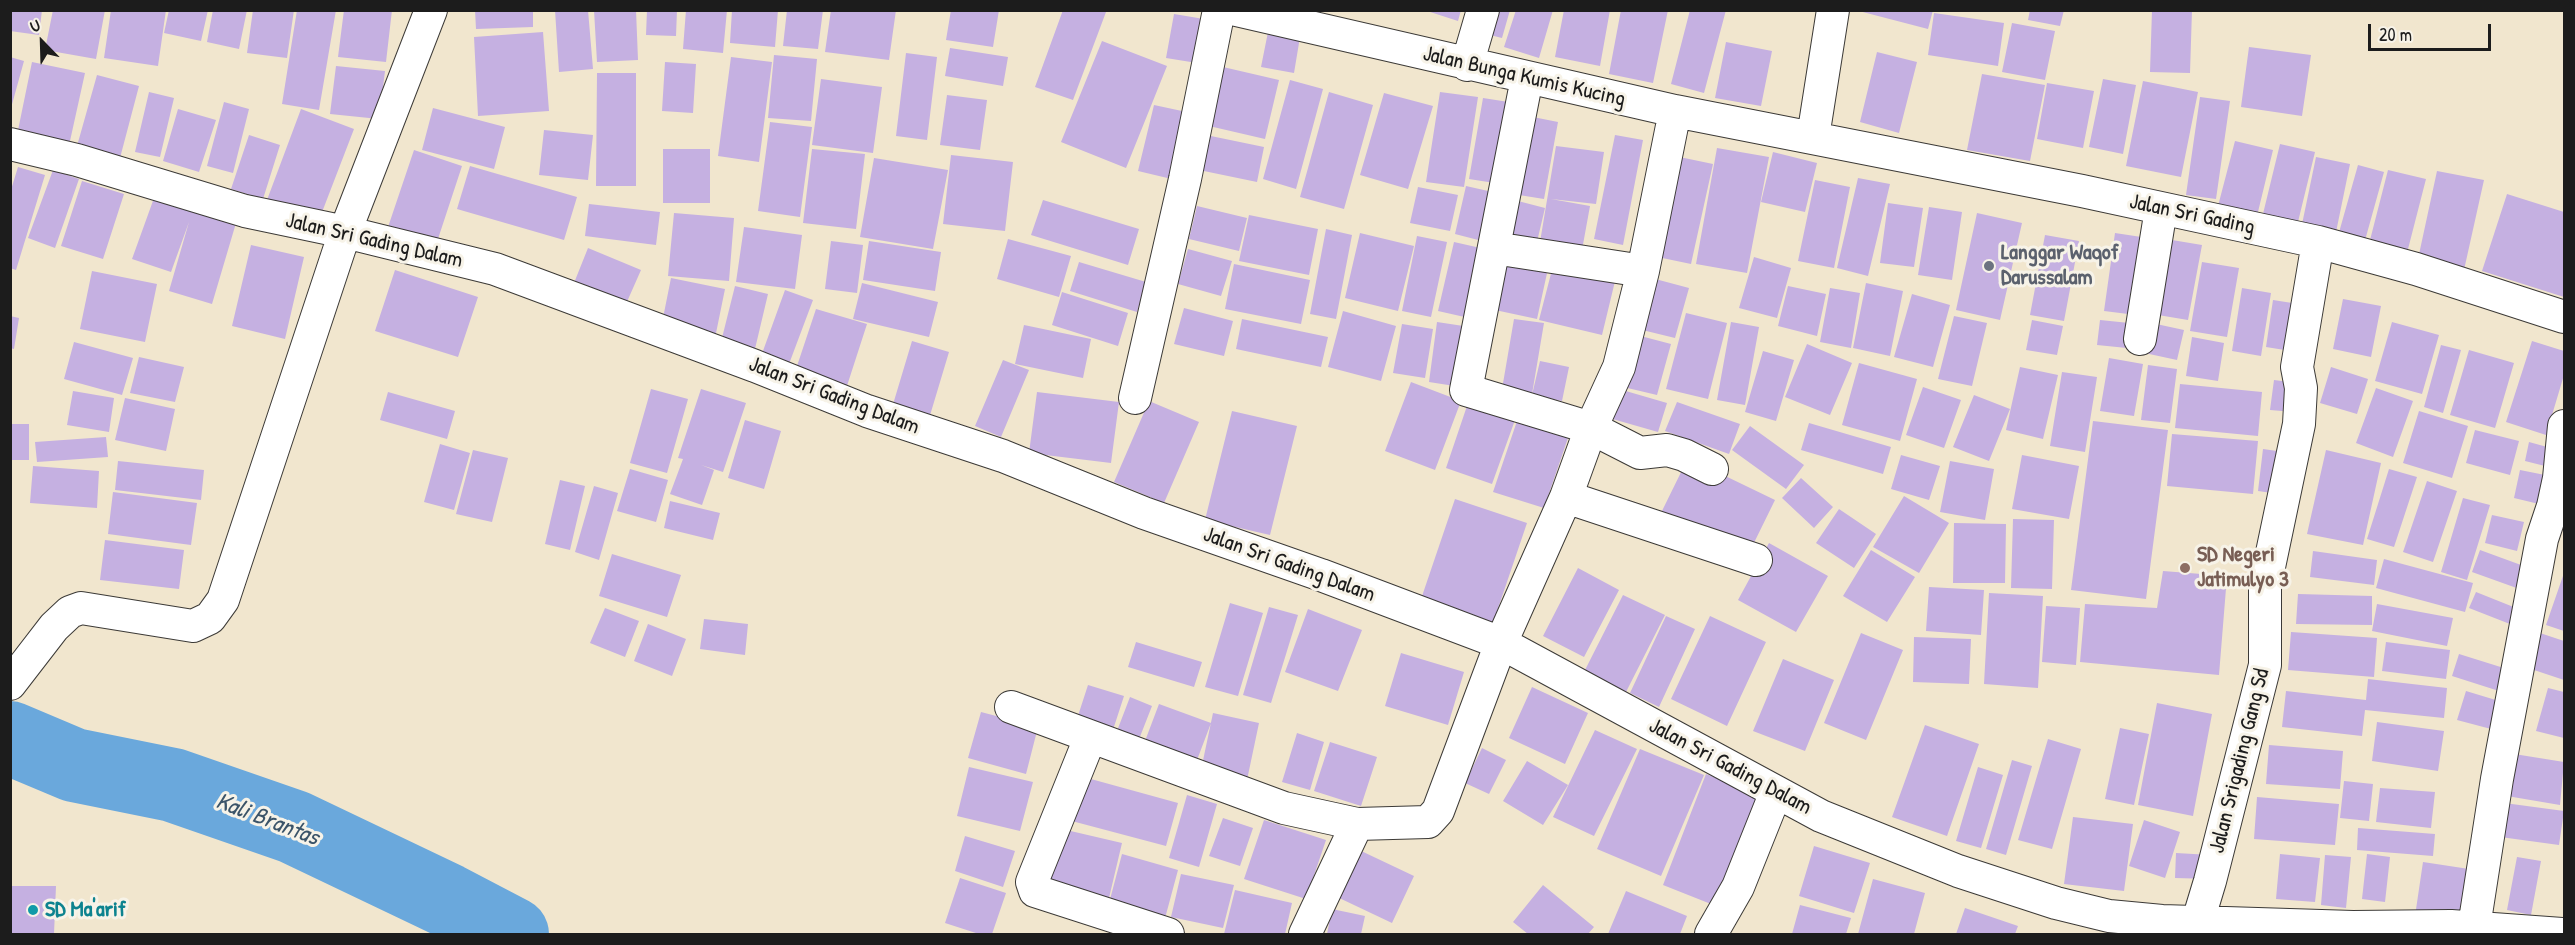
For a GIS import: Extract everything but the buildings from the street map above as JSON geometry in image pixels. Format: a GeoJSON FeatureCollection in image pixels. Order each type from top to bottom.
{"type":"FeatureCollection","features":[{"type":"Feature","properties":{"kind":"street"},"geometry":{"type":"LineString","coordinates":[[10,684],[54,627],[70,612],[81,608],[193,626],[210,618],[223,600],[345,232],[431,10]]}},
{"type":"Feature","properties":{"kind":"street"},"geometry":{"type":"LineString","coordinates":[[1135,398],[1185,179],[1219,10]]}},
{"type":"Feature","properties":{"kind":"street","name":"Jalan Bunga Kumis Kucing"},"geometry":{"type":"LineString","coordinates":[[1236,10],[1675,111],[1813,137]]}},
{"type":"Feature","properties":{"kind":"street"},"geometry":{"type":"LineString","coordinates":[[1467,64],[1483,10]]}},
{"type":"Feature","properties":{"kind":"street"},"geometry":{"type":"LineString","coordinates":[[1813,137],[1833,10]]}},
{"type":"Feature","properties":{"kind":"street"},"geometry":{"type":"LineString","coordinates":[[1527,78],[1466,390],[1591,428],[1640,453],[1667,450],[1693,459],[1712,469]]}},
{"type":"Feature","properties":{"kind":"street"},"geometry":{"type":"LineString","coordinates":[[1011,707],[1284,808],[1357,824],[1428,822],[1438,811],[1501,643],[1566,497],[1591,428],[1618,367],[1643,271],[1675,111]]}},
{"type":"Feature","properties":{"kind":"street","name":"Jalan Sri Gading"},"geometry":{"type":"LineString","coordinates":[[1813,137],[2318,242],[2416,269],[2565,317]]}},
{"type":"Feature","properties":{"kind":"street","name":"Jalan Sri Gading Dalam"},"geometry":{"type":"LineString","coordinates":[[10,144],[77,160],[245,211],[345,232],[495,270],[755,366],[867,411],[1003,456],[1133,509],[1321,575],[1501,643],[1821,816],[1887,844],[2056,903],[2109,916],[2196,928],[2353,927],[2562,934]]}},
{"type":"Feature","properties":{"kind":"street"},"geometry":{"type":"LineString","coordinates":[[2140,339],[2161,209]]}},
{"type":"Feature","properties":{"kind":"street","name":"Jalan Srigading Gang Sd"},"geometry":{"type":"LineString","coordinates":[[2196,928],[2265,665],[2265,586],[2299,424],[2301,388],[2297,367],[2318,242]]}},
{"type":"Feature","properties":{"kind":"street"},"geometry":{"type":"LineString","coordinates":[[1494,248],[1643,271]]}},
{"type":"Feature","properties":{"kind":"street"},"geometry":{"type":"LineString","coordinates":[[2458,929],[2497,778],[2542,538],[2553,506],[2559,478],[2565,426]]}},
{"type":"Feature","properties":{"kind":"street"},"geometry":{"type":"LineString","coordinates":[[1566,497],[1756,560]]}},
{"type":"Feature","properties":{"kind":"street"},"geometry":{"type":"LineString","coordinates":[[1090,738],[1032,882],[1035,891],[1168,934]]}},
{"type":"Feature","properties":{"kind":"street"},"geometry":{"type":"LineString","coordinates":[[1711,934],[1738,887],[1776,792]]}},
{"type":"Feature","properties":{"kind":"street"},"geometry":{"type":"LineString","coordinates":[[1305,934],[1357,824]]}},
{"type":"Feature","properties":{"kind":"waterway","name":"Kali Brantas"},"geometry":{"type":"LineString","coordinates":[[10,738],[74,765],[173,785],[294,827],[447,900],[512,934]]}},
{"type":"Feature","properties":{"kind":"place","name":"Langgar Waqof Darussalam"},"geometry":{"type":"Point","coordinates":[1989,266]}},
{"type":"Feature","properties":{"kind":"place","name":"SD Negeri Jatimulyo 3"},"geometry":{"type":"Point","coordinates":[2185,568]}},
{"type":"Feature","properties":{"kind":"place","name":"SD Ma'arif"},"geometry":{"type":"Point","coordinates":[33,910]}}]}
